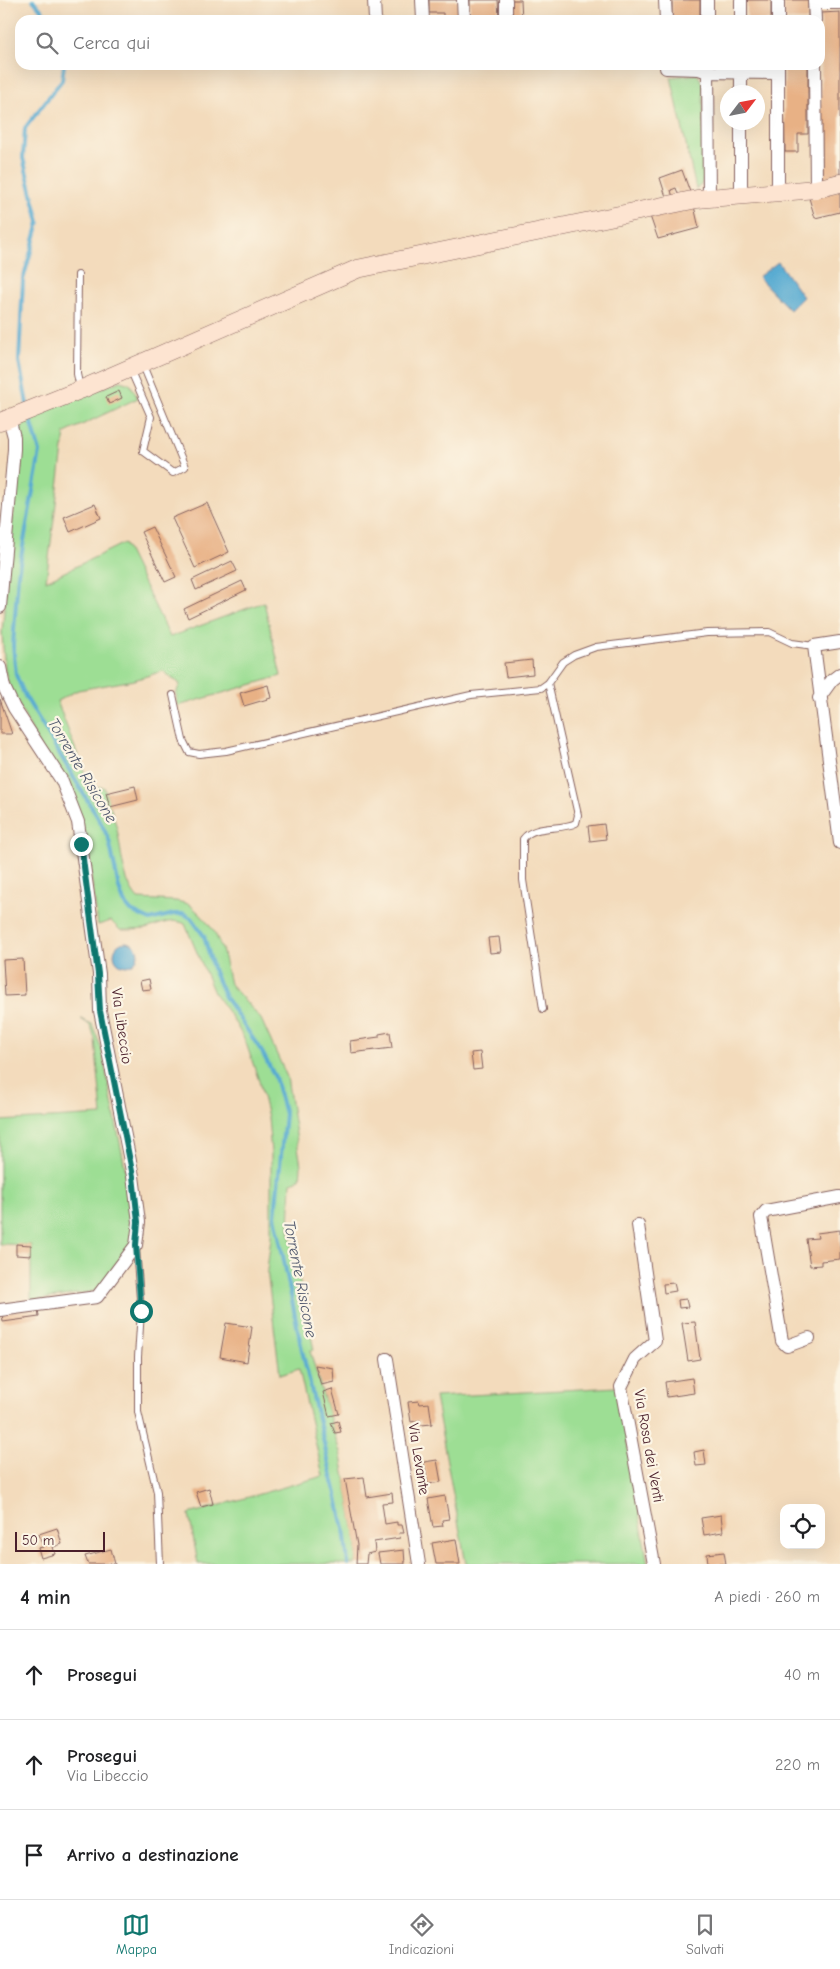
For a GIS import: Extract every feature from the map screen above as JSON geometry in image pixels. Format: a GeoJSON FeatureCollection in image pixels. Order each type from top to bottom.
{"type":"FeatureCollection","features":[{"type":"Feature","properties":{"kind":"street"},"geometry":{"type":"LineString","coordinates":[[374,0],[375,15]]}},
{"type":"Feature","properties":{"kind":"street"},"geometry":{"type":"LineString","coordinates":[[422,0],[423,15]]}},
{"type":"Feature","properties":{"kind":"street"},"geometry":{"type":"LineString","coordinates":[[463,0],[464,15]]}},
{"type":"Feature","properties":{"kind":"street"},"geometry":{"type":"LineString","coordinates":[[506,0],[506,15]]}},
{"type":"Feature","properties":{"kind":"street"},"geometry":{"type":"LineString","coordinates":[[665,0],[666,15]]}},
{"type":"Feature","properties":{"kind":"street"},"geometry":{"type":"LineString","coordinates":[[707,0],[707,15]]}},
{"type":"Feature","properties":{"kind":"street"},"geometry":{"type":"LineString","coordinates":[[741,0],[741,15]]}},
{"type":"Feature","properties":{"kind":"street"},"geometry":{"type":"LineString","coordinates":[[778,0],[778,15]]}},
{"type":"Feature","properties":{"kind":"street"},"geometry":{"type":"LineString","coordinates":[[815,15],[814,1],[840,2]]}},
{"type":"Feature","properties":{"kind":"street"},"geometry":{"type":"LineString","coordinates":[[708,70],[709,199]]}},
{"type":"Feature","properties":{"kind":"street"},"geometry":{"type":"LineString","coordinates":[[741,70],[741,85]]}},
{"type":"Feature","properties":{"kind":"street"},"geometry":{"type":"LineString","coordinates":[[778,70],[778,192]]}},
{"type":"Feature","properties":{"kind":"street"},"geometry":{"type":"LineString","coordinates":[[815,70],[816,189]]}},
{"type":"Feature","properties":{"kind":"street"},"geometry":{"type":"LineString","coordinates":[[741,130],[741,196]]}},
{"type":"Feature","properties":{"kind":"street"},"geometry":{"type":"LineString","coordinates":[[0,607],[14,449],[14,437],[5,420],[80,390],[357,269],[647,209],[709,199],[816,189],[840,183]]}},
{"type":"Feature","properties":{"kind":"street"},"geometry":{"type":"LineString","coordinates":[[840,642],[814,646],[819,698],[840,843]]}},
{"type":"Feature","properties":{"kind":"street","name":"Via Libeccio"},"geometry":{"type":"LineString","coordinates":[[0,667],[4,687],[14,708],[62,781],[78,822],[98,974],[100,1011],[133,1176],[138,1222],[136,1245]]}},
{"type":"Feature","properties":{"kind":"street"},"geometry":{"type":"LineString","coordinates":[[819,698],[832,680],[840,674]]}},
{"type":"Feature","properties":{"kind":"street"},"geometry":{"type":"LineString","coordinates":[[810,1338],[787,1346],[782,1341],[761,1217],[766,1211],[840,1197]]}},
{"type":"Feature","properties":{"kind":"street","name":"Via Rosa dei Venti"},"geometry":{"type":"LineString","coordinates":[[638,1225],[655,1341],[635,1359],[622,1387],[654,1564]]}},
{"type":"Feature","properties":{"kind":"street"},"geometry":{"type":"LineString","coordinates":[[0,1310],[97,1297],[136,1245]]}},
{"type":"Feature","properties":{"kind":"street","name":"Via Levante"},"geometry":{"type":"LineString","coordinates":[[386,1359],[419,1564]]}},
{"type":"Feature","properties":{"kind":"lane"},"geometry":{"type":"LineString","coordinates":[[78,275],[77,374],[80,390]]}},
{"type":"Feature","properties":{"kind":"lane"},"geometry":{"type":"LineString","coordinates":[[135,365],[185,467],[173,473],[143,451],[151,416],[135,365]]}},
{"type":"Feature","properties":{"kind":"lane"},"geometry":{"type":"LineString","coordinates":[[173,695],[183,740],[190,752],[198,754],[226,751],[471,695],[541,688],[548,683],[563,662],[574,655],[596,647],[707,633],[768,632],[792,643],[814,646]]}},
{"type":"Feature","properties":{"kind":"lane"},"geometry":{"type":"LineString","coordinates":[[543,1009],[523,880],[523,839],[532,832],[569,826],[576,823],[578,815],[548,683]]}},
{"type":"Feature","properties":{"kind":"lane"},"geometry":{"type":"LineString","coordinates":[[136,1245],[141,1311],[138,1357],[138,1412],[157,1492],[160,1564]]}},
{"type":"Feature","properties":{"kind":"green space"},"geometry":{"type":"Polygon","coordinates":[[[697,74],[703,83],[704,178],[701,185],[696,189],[671,77],[697,74]]]}},
{"type":"Feature","properties":{"kind":"green space"},"geometry":{"type":"Polygon","coordinates":[[[120,381],[130,384],[138,398],[65,433],[46,581],[124,543],[170,637],[264,602],[281,676],[178,706],[176,694],[180,684],[163,671],[134,680],[78,690],[57,701],[88,782],[95,787],[104,787],[116,825],[125,873],[132,891],[138,899],[176,901],[189,904],[201,915],[214,931],[222,949],[230,984],[261,1019],[287,1077],[301,1166],[300,1179],[291,1182],[289,1229],[314,1350],[310,1351],[341,1456],[357,1545],[356,1564],[198,1564],[189,1514],[323,1476],[299,1369],[280,1375],[267,1270],[271,1237],[271,1153],[268,1117],[259,1081],[245,1040],[231,1016],[214,993],[185,924],[175,921],[145,929],[126,930],[120,930],[111,921],[98,925],[86,840],[9,685],[5,671],[2,633],[20,441],[19,421],[120,381]]]}},
{"type":"Feature","properties":{"kind":"green space"},"geometry":{"type":"Polygon","coordinates":[[[81,1019],[92,1024],[101,1047],[133,1208],[134,1240],[96,1291],[31,1301],[31,1245],[0,1244],[0,1121],[102,1115],[95,1039],[91,1026],[81,1019]]]}},
{"type":"Feature","properties":{"kind":"green space"},"geometry":{"type":"Polygon","coordinates":[[[617,1387],[648,1564],[466,1564],[435,1397],[617,1387]]]}},
{"type":"Feature","properties":{"kind":"water"},"geometry":{"type":"Polygon","coordinates":[[[778,262],[803,297],[790,310],[758,277],[778,262]]]}},
{"type":"Feature","properties":{"kind":"water"},"geometry":{"type":"Polygon","coordinates":[[[126,942],[135,945],[138,954],[135,963],[126,966],[117,963],[114,954],[117,945],[126,942]]]}},
{"type":"Feature","properties":{"kind":"building"},"geometry":{"type":"Polygon","coordinates":[[[429,0],[458,0],[458,15],[429,13],[429,0]]]}},
{"type":"Feature","properties":{"kind":"building"},"geometry":{"type":"Polygon","coordinates":[[[470,0],[498,0],[499,15],[470,15],[470,0]]]}},
{"type":"Feature","properties":{"kind":"building"},"geometry":{"type":"Polygon","coordinates":[[[512,0],[521,0],[522,15],[512,15],[512,0]]]}},
{"type":"Feature","properties":{"kind":"building"},"geometry":{"type":"Polygon","coordinates":[[[672,0],[700,0],[700,15],[672,15],[672,0]]]}},
{"type":"Feature","properties":{"kind":"building"},"geometry":{"type":"Polygon","coordinates":[[[747,0],[771,0],[771,15],[747,15],[747,0]]]}},
{"type":"Feature","properties":{"kind":"building"},"geometry":{"type":"Polygon","coordinates":[[[784,0],[808,0],[808,15],[784,15],[784,0]]]}},
{"type":"Feature","properties":{"kind":"building"},"geometry":{"type":"Polygon","coordinates":[[[840,12],[840,174],[822,179],[821,70],[825,70],[825,15],[821,15],[821,13],[840,12]]]}},
{"type":"Feature","properties":{"kind":"building"},"geometry":{"type":"Polygon","coordinates":[[[784,70],[808,70],[808,134],[798,134],[798,152],[785,152],[784,70]]]}},
{"type":"Feature","properties":{"kind":"building"},"geometry":{"type":"Polygon","coordinates":[[[682,170],[690,192],[679,196],[676,188],[671,190],[673,198],[667,200],[660,178],[682,170]]]}},
{"type":"Feature","properties":{"kind":"building"},"geometry":{"type":"Polygon","coordinates":[[[840,190],[840,212],[815,218],[809,198],[840,190]]]}},
{"type":"Feature","properties":{"kind":"building"},"geometry":{"type":"Polygon","coordinates":[[[694,206],[699,228],[658,239],[650,216],[694,206]]]}},
{"type":"Feature","properties":{"kind":"building"},"geometry":{"type":"Polygon","coordinates":[[[119,391],[122,398],[109,404],[106,397],[119,391]]]}},
{"type":"Feature","properties":{"kind":"building"},"geometry":{"type":"Polygon","coordinates":[[[207,503],[229,552],[195,568],[172,518],[207,503]]]}},
{"type":"Feature","properties":{"kind":"building"},"geometry":{"type":"Polygon","coordinates":[[[95,504],[101,518],[70,532],[64,517],[95,504]]]}},
{"type":"Feature","properties":{"kind":"building"},"geometry":{"type":"Polygon","coordinates":[[[152,527],[176,577],[165,582],[141,532],[152,527]]]}},
{"type":"Feature","properties":{"kind":"building"},"geometry":{"type":"Polygon","coordinates":[[[232,561],[237,571],[196,590],[192,580],[232,561]]]}},
{"type":"Feature","properties":{"kind":"building"},"geometry":{"type":"Polygon","coordinates":[[[242,581],[246,590],[188,618],[184,609],[242,581]]]}},
{"type":"Feature","properties":{"kind":"building"},"geometry":{"type":"Polygon","coordinates":[[[532,660],[533,674],[506,677],[504,663],[532,660]]]}},
{"type":"Feature","properties":{"kind":"building"},"geometry":{"type":"Polygon","coordinates":[[[268,685],[271,698],[244,706],[240,693],[268,685]]]}},
{"type":"Feature","properties":{"kind":"building"},"geometry":{"type":"Polygon","coordinates":[[[0,699],[12,734],[0,734],[0,699]]]}},
{"type":"Feature","properties":{"kind":"building"},"geometry":{"type":"Polygon","coordinates":[[[135,786],[138,800],[110,807],[106,793],[135,786]]]}},
{"type":"Feature","properties":{"kind":"building"},"geometry":{"type":"Polygon","coordinates":[[[604,824],[606,839],[590,841],[588,826],[604,824]]]}},
{"type":"Feature","properties":{"kind":"building"},"geometry":{"type":"Polygon","coordinates":[[[499,937],[501,952],[490,953],[488,938],[499,937]]]}},
{"type":"Feature","properties":{"kind":"building"},"geometry":{"type":"Polygon","coordinates":[[[23,959],[25,995],[5,996],[3,960],[23,959]]]}},
{"type":"Feature","properties":{"kind":"building"},"geometry":{"type":"Polygon","coordinates":[[[149,979],[151,989],[142,990],[140,981],[149,979]]]}},
{"type":"Feature","properties":{"kind":"building"},"geometry":{"type":"Polygon","coordinates":[[[390,1032],[392,1048],[351,1053],[350,1041],[379,1037],[379,1034],[390,1032]]]}},
{"type":"Feature","properties":{"kind":"building"},"geometry":{"type":"Polygon","coordinates":[[[480,1052],[482,1069],[473,1070],[471,1053],[480,1052]]]}},
{"type":"Feature","properties":{"kind":"building"},"geometry":{"type":"Polygon","coordinates":[[[840,1230],[840,1259],[821,1261],[821,1265],[810,1266],[806,1239],[818,1238],[817,1233],[840,1230]]]}},
{"type":"Feature","properties":{"kind":"building"},"geometry":{"type":"Polygon","coordinates":[[[16,1244],[31,1245],[31,1256],[16,1255],[16,1244]]]}},
{"type":"Feature","properties":{"kind":"building"},"geometry":{"type":"Polygon","coordinates":[[[674,1283],[676,1291],[664,1293],[663,1284],[674,1283]]]}},
{"type":"Feature","properties":{"kind":"building"},"geometry":{"type":"Polygon","coordinates":[[[686,1299],[688,1307],[679,1308],[678,1300],[686,1299]]]}},
{"type":"Feature","properties":{"kind":"building"},"geometry":{"type":"Polygon","coordinates":[[[38,1309],[39,1317],[3,1322],[2,1313],[38,1309]]]}},
{"type":"Feature","properties":{"kind":"building"},"geometry":{"type":"Polygon","coordinates":[[[695,1322],[700,1359],[688,1361],[682,1323],[695,1322]]]}},
{"type":"Feature","properties":{"kind":"building"},"geometry":{"type":"Polygon","coordinates":[[[226,1323],[252,1327],[247,1362],[220,1357],[226,1323]]]}},
{"type":"Feature","properties":{"kind":"building"},"geometry":{"type":"Polygon","coordinates":[[[315,1365],[333,1368],[334,1382],[321,1385],[315,1365]]]}},
{"type":"Feature","properties":{"kind":"building"},"geometry":{"type":"Polygon","coordinates":[[[692,1378],[694,1393],[667,1397],[665,1382],[692,1378]]]}},
{"type":"Feature","properties":{"kind":"building"},"geometry":{"type":"Polygon","coordinates":[[[332,1389],[339,1414],[329,1416],[323,1392],[332,1389]]]}},
{"type":"Feature","properties":{"kind":"building"},"geometry":{"type":"Polygon","coordinates":[[[419,1401],[420,1404],[429,1403],[432,1424],[421,1425],[420,1420],[411,1422],[408,1402],[419,1401]]]}},
{"type":"Feature","properties":{"kind":"building"},"geometry":{"type":"Polygon","coordinates":[[[338,1421],[341,1432],[335,1433],[331,1423],[338,1421]]]}},
{"type":"Feature","properties":{"kind":"building"},"geometry":{"type":"Polygon","coordinates":[[[704,1450],[706,1465],[696,1466],[694,1452],[704,1450]]]}},
{"type":"Feature","properties":{"kind":"building"},"geometry":{"type":"Polygon","coordinates":[[[437,1460],[441,1482],[428,1484],[424,1462],[437,1460]]]}},
{"type":"Feature","properties":{"kind":"building"},"geometry":{"type":"Polygon","coordinates":[[[364,1477],[367,1497],[392,1493],[393,1502],[382,1503],[385,1524],[397,1522],[397,1525],[402,1525],[404,1533],[399,1533],[400,1538],[374,1542],[375,1552],[367,1554],[366,1564],[356,1564],[357,1545],[345,1479],[364,1477]]]}},
{"type":"Feature","properties":{"kind":"building"},"geometry":{"type":"Polygon","coordinates":[[[209,1488],[213,1504],[201,1507],[196,1492],[209,1488]]]}},
{"type":"Feature","properties":{"kind":"building"},"geometry":{"type":"Polygon","coordinates":[[[445,1496],[449,1519],[442,1520],[443,1526],[433,1527],[428,1499],[445,1496]]]}},
{"type":"Feature","properties":{"kind":"building"},"geometry":{"type":"Polygon","coordinates":[[[721,1515],[723,1532],[704,1535],[701,1518],[721,1515]]]}},
{"type":"Feature","properties":{"kind":"building"},"geometry":{"type":"Polygon","coordinates":[[[57,1528],[62,1544],[53,1547],[55,1554],[41,1558],[38,1548],[43,1547],[39,1534],[57,1528]]]}},
{"type":"Feature","properties":{"kind":"building"},"geometry":{"type":"Polygon","coordinates":[[[456,1539],[460,1564],[436,1564],[432,1543],[456,1539]]]}},
{"type":"Feature","properties":{"kind":"building"},"geometry":{"type":"Polygon","coordinates":[[[111,1549],[115,1564],[88,1564],[85,1556],[111,1549]]]}},
{"type":"Feature","properties":{"kind":"building"},"geometry":{"type":"Polygon","coordinates":[[[404,1550],[405,1564],[380,1564],[378,1553],[404,1550]]]}},
{"type":"Feature","properties":{"kind":"building"},"geometry":{"type":"Polygon","coordinates":[[[724,1552],[726,1564],[708,1564],[707,1554],[724,1552]]]}},
{"type":"Feature","properties":{"kind":"waterway","name":"Torrente Risicone"},"geometry":{"type":"LineString","coordinates":[[33,0],[46,15]]}},
{"type":"Feature","properties":{"kind":"waterway","name":"Torrente Risicone"},"geometry":{"type":"LineString","coordinates":[[27,404],[19,361],[23,280],[39,222],[23,158],[25,128],[62,80],[63,70]]}},
{"type":"Feature","properties":{"kind":"waterway","name":"Torrente Risicone"},"geometry":{"type":"LineString","coordinates":[[30,417],[40,452],[18,574],[13,645],[16,675],[25,696],[101,823],[109,840],[119,888],[124,902],[131,911],[150,920],[174,914],[184,914],[191,918],[204,936],[214,972],[225,997],[262,1052],[275,1077],[285,1114],[275,1216],[302,1350],[344,1528],[348,1564]]}},
{"type":"Feature","properties":{"kind":"route"},"geometry":{"type":"LineString","coordinates":[[81,844],[98,974],[100,1011],[133,1176],[139,1234],[136,1245],[141,1311]]}}]}
